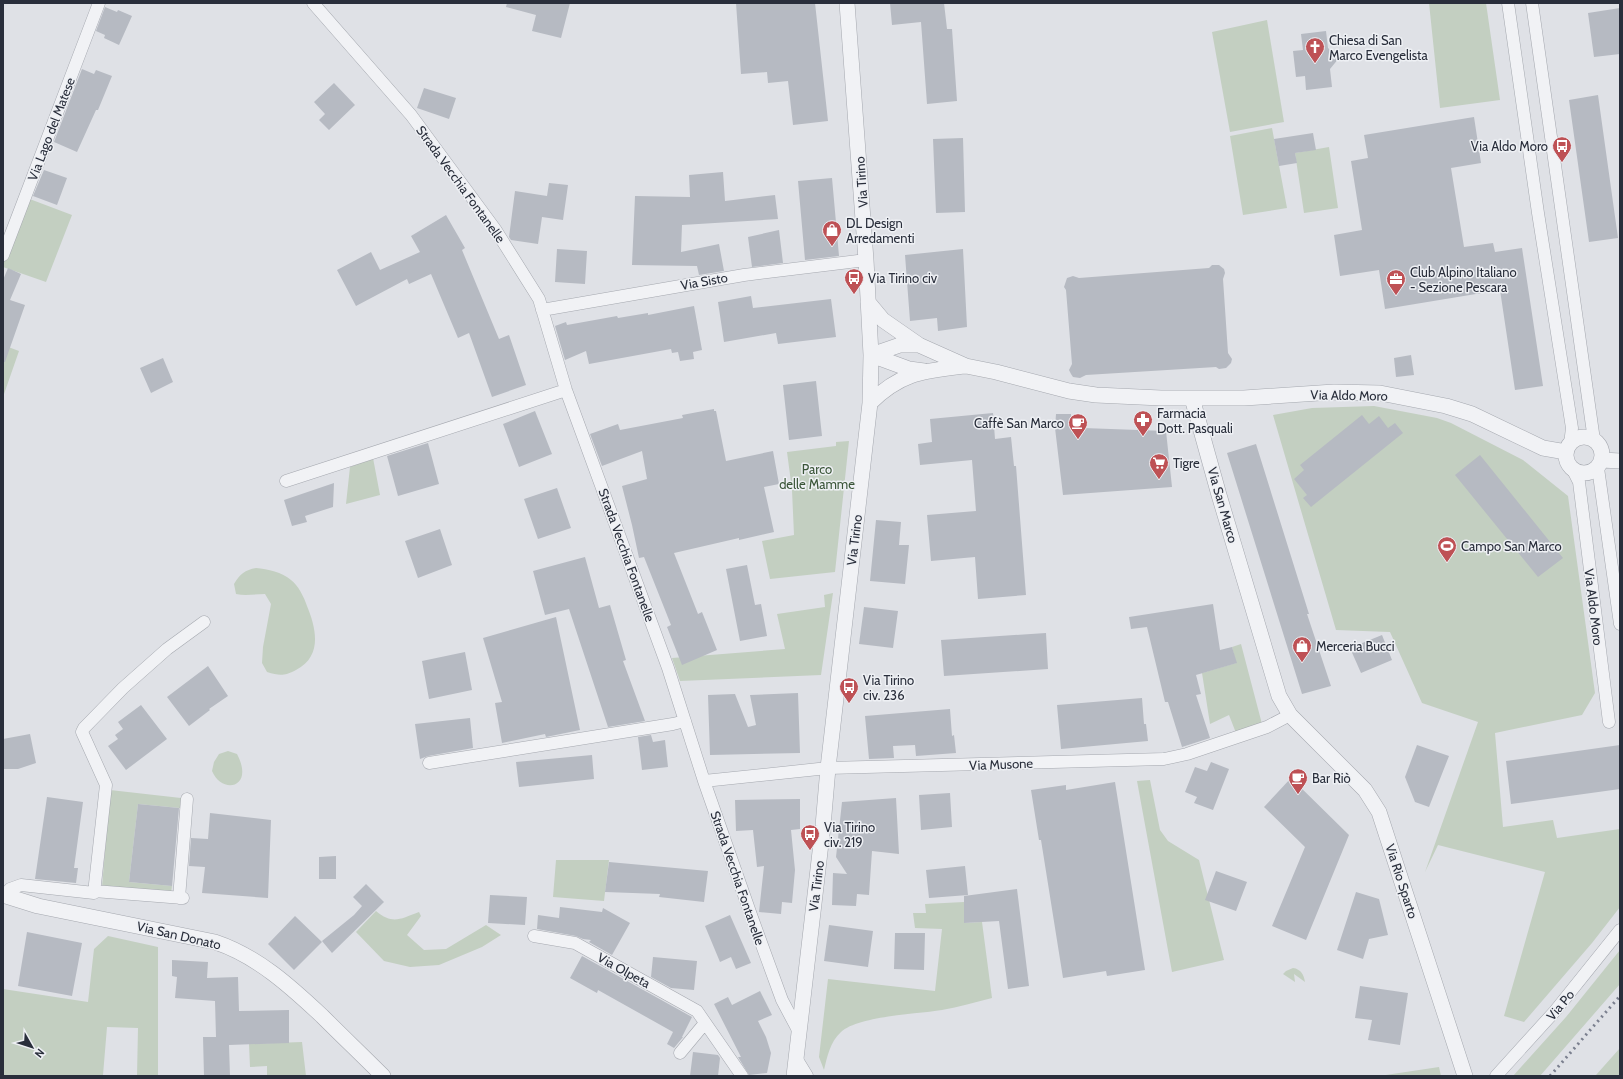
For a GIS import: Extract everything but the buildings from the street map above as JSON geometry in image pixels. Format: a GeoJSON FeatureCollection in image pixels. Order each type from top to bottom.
{"type":"FeatureCollection","features":[{"type":"Feature","properties":{"kind":"street","name":"Via Lago del Matese"},"geometry":{"type":"LineString","coordinates":[[3,255],[99,3]]}},
{"type":"Feature","properties":{"kind":"street","name":"Strada Vecchia Fontanelle"},"geometry":{"type":"LineString","coordinates":[[313,3],[411,115],[495,228],[539,299],[566,390],[660,645],[704,781],[782,1000],[799,1032]]}},
{"type":"Feature","properties":{"kind":"street","name":"Via Tirino"},"geometry":{"type":"LineString","coordinates":[[794,1076],[870,403],[871,355],[866,260],[847,3]]}},
{"type":"Feature","properties":{"kind":"street"},"geometry":{"type":"LineString","coordinates":[[1508,3],[1538,213],[1572,428],[1568,448],[1569,465],[1573,470],[1583,474],[1593,471],[1600,464],[1620,461]]}},
{"type":"Feature","properties":{"kind":"street"},"geometry":{"type":"LineString","coordinates":[[1532,3],[1594,440]]}},
{"type":"Feature","properties":{"kind":"street","name":"Via Sisto"},"geometry":{"type":"LineString","coordinates":[[542,310],[744,274],[866,260]]}},
{"type":"Feature","properties":{"kind":"street"},"geometry":{"type":"LineString","coordinates":[[868,302],[883,320],[919,345],[966,366],[1096,396],[1192,398]]}},
{"type":"Feature","properties":{"kind":"street"},"geometry":{"type":"LineString","coordinates":[[871,355],[900,345],[919,345]]}},
{"type":"Feature","properties":{"kind":"street"},"geometry":{"type":"LineString","coordinates":[[871,355],[909,369],[926,371]]}},
{"type":"Feature","properties":{"kind":"street"},"geometry":{"type":"LineString","coordinates":[[870,403],[882,391],[895,382],[910,375],[926,371],[966,366]]}},
{"type":"Feature","properties":{"kind":"street"},"geometry":{"type":"LineString","coordinates":[[286,481],[566,390]]}},
{"type":"Feature","properties":{"kind":"street","name":"Via Aldo Moro"},"geometry":{"type":"LineString","coordinates":[[1192,398],[1244,398],[1334,392],[1380,393],[1446,406],[1472,414],[1544,448],[1568,448]]}},
{"type":"Feature","properties":{"kind":"street","name":"Via San Marco"},"geometry":{"type":"LineString","coordinates":[[1192,398],[1219,495],[1279,696],[1290,715]]}},
{"type":"Feature","properties":{"kind":"street"},"geometry":{"type":"LineString","coordinates":[[1568,448],[1574,440],[1584,437],[1594,440],[1602,449],[1600,464]]}},
{"type":"Feature","properties":{"kind":"street","name":"Via Aldo Moro"},"geometry":{"type":"LineString","coordinates":[[1600,464],[1620,624]]}},
{"type":"Feature","properties":{"kind":"street","name":"Via Aldo Moro"},"geometry":{"type":"LineString","coordinates":[[1573,470],[1579,482],[1609,722]]}},
{"type":"Feature","properties":{"kind":"street"},"geometry":{"type":"LineString","coordinates":[[94,891],[106,785],[82,732],[84,728],[123,688],[167,649],[204,622]]}},
{"type":"Feature","properties":{"kind":"street","name":"Via Musone"},"geometry":{"type":"LineString","coordinates":[[704,781],[828,768],[1164,759],[1187,754],[1267,727],[1290,715]]}},
{"type":"Feature","properties":{"kind":"street","name":"Via Rio Sparto"},"geometry":{"type":"LineString","coordinates":[[1290,715],[1365,790],[1379,812],[1465,1076]]}},
{"type":"Feature","properties":{"kind":"street"},"geometry":{"type":"LineString","coordinates":[[429,763],[685,721]]}},
{"type":"Feature","properties":{"kind":"street"},"geometry":{"type":"LineString","coordinates":[[4,895],[10,889],[21,885],[94,893],[94,891],[181,898],[187,799]]}},
{"type":"Feature","properties":{"kind":"street","name":"Via San Donato"},"geometry":{"type":"LineString","coordinates":[[4,895],[38,906],[215,942],[231,947],[269,970],[291,987],[383,1076]]}},
{"type":"Feature","properties":{"kind":"street","name":"Via Po"},"geometry":{"type":"LineString","coordinates":[[1496,1076],[1555,1012],[1620,930]]}},
{"type":"Feature","properties":{"kind":"street","name":"Via Olpeta"},"geometry":{"type":"LineString","coordinates":[[534,936],[575,943],[697,1011],[742,1076]]}},
{"type":"Feature","properties":{"kind":"street"},"geometry":{"type":"LineString","coordinates":[[680,1053],[705,1023]]}},
{"type":"Feature","properties":{"kind":"street"},"geometry":{"type":"LineString","coordinates":[[796,1058],[808,1076]]}},
{"type":"Feature","properties":{"kind":"green space"},"geometry":{"type":"Polygon","coordinates":[[[1429,3],[1486,3],[1500,100],[1440,108],[1429,3]]]}},
{"type":"Feature","properties":{"kind":"green space"},"geometry":{"type":"Polygon","coordinates":[[[1267,20],[1284,122],[1230,132],[1212,32],[1267,20]]]}},
{"type":"Feature","properties":{"kind":"green space"},"geometry":{"type":"Polygon","coordinates":[[[1272,128],[1287,208],[1243,215],[1230,136],[1272,128]]]}},
{"type":"Feature","properties":{"kind":"green space"},"geometry":{"type":"Polygon","coordinates":[[[1329,147],[1338,208],[1304,213],[1295,153],[1329,147]]]}},
{"type":"Feature","properties":{"kind":"green space"},"geometry":{"type":"Polygon","coordinates":[[[27,198],[72,215],[46,282],[3,267],[3,262],[27,198]]]}},
{"type":"Feature","properties":{"kind":"green space"},"geometry":{"type":"Polygon","coordinates":[[[3,345],[19,351],[3,397],[3,345]]]}},
{"type":"Feature","properties":{"kind":"green space","name":"Campo San Marco"},"geometry":{"type":"Polygon","coordinates":[[[1374,406],[1437,418],[1451,423],[1523,460],[1568,496],[1595,693],[1582,715],[1495,733],[1503,827],[1553,820],[1557,838],[1620,829],[1620,907],[1592,943],[1524,1022],[1504,1016],[1545,872],[1438,845],[1425,872],[1478,722],[1422,703],[1390,632],[1336,630],[1273,415],[1312,408],[1374,406]]]}},
{"type":"Feature","properties":{"kind":"green space","name":"Parco delle Mamme"},"geometry":{"type":"Polygon","coordinates":[[[849,441],[835,572],[770,579],[762,541],[794,535],[792,490],[787,452],[836,446],[836,442],[849,441]]]}},
{"type":"Feature","properties":{"kind":"green space"},"geometry":{"type":"Polygon","coordinates":[[[373,458],[380,495],[346,504],[350,467],[373,458]]]}},
{"type":"Feature","properties":{"kind":"green space"},"geometry":{"type":"Polygon","coordinates":[[[256,568],[279,573],[294,582],[302,595],[313,623],[315,641],[314,649],[310,657],[305,664],[296,670],[282,675],[267,672],[262,663],[263,647],[271,604],[265,594],[236,594],[234,584],[238,578],[246,571],[256,568]]]}},
{"type":"Feature","properties":{"kind":"green space"},"geometry":{"type":"Polygon","coordinates":[[[833,593],[821,675],[680,681],[672,658],[785,649],[777,614],[825,607],[824,595],[833,593]]]}},
{"type":"Feature","properties":{"kind":"green space"},"geometry":{"type":"Polygon","coordinates":[[[1241,644],[1262,724],[1236,733],[1229,715],[1210,724],[1202,673],[1236,663],[1232,647],[1241,644]]]}},
{"type":"Feature","properties":{"kind":"green space"},"geometry":{"type":"Polygon","coordinates":[[[228,751],[237,754],[242,765],[240,781],[229,785],[217,779],[212,771],[214,762],[219,754],[228,751]]]}},
{"type":"Feature","properties":{"kind":"green space"},"geometry":{"type":"Polygon","coordinates":[[[1150,780],[1160,830],[1168,841],[1199,860],[1224,960],[1172,972],[1137,781],[1150,780]]]}},
{"type":"Feature","properties":{"kind":"green space"},"geometry":{"type":"Polygon","coordinates":[[[110,790],[181,798],[180,808],[138,804],[129,882],[172,886],[171,893],[102,887],[110,790]]]}},
{"type":"Feature","properties":{"kind":"green space"},"geometry":{"type":"Polygon","coordinates":[[[556,860],[609,860],[604,901],[553,897],[556,860]]]}},
{"type":"Feature","properties":{"kind":"green space"},"geometry":{"type":"Polygon","coordinates":[[[964,902],[964,923],[982,922],[992,998],[942,1010],[874,1019],[849,1027],[841,1032],[834,1040],[826,1060],[824,1070],[819,1057],[828,979],[935,991],[942,929],[915,928],[913,913],[926,913],[925,904],[964,902]]]}},
{"type":"Feature","properties":{"kind":"green space"},"geometry":{"type":"Polygon","coordinates":[[[376,911],[387,918],[392,919],[402,918],[419,912],[421,916],[407,935],[424,950],[446,949],[486,925],[501,935],[482,947],[439,965],[410,967],[384,961],[356,932],[376,911]]]}},
{"type":"Feature","properties":{"kind":"green space"},"geometry":{"type":"Polygon","coordinates":[[[108,936],[158,947],[158,1076],[137,1076],[138,1028],[107,1027],[103,1075],[110,1076],[3,1076],[3,989],[88,1002],[94,949],[108,936]]]}},
{"type":"Feature","properties":{"kind":"green space"},"geometry":{"type":"Polygon","coordinates":[[[1620,950],[1620,984],[1540,1076],[1513,1076],[1566,1017],[1620,950]]]}},
{"type":"Feature","properties":{"kind":"green space"},"geometry":{"type":"Polygon","coordinates":[[[1293,968],[1302,973],[1305,982],[1294,974],[1295,982],[1283,974],[1293,968]]]}},
{"type":"Feature","properties":{"kind":"green space"},"geometry":{"type":"Polygon","coordinates":[[[302,1042],[306,1076],[267,1076],[267,1066],[250,1067],[249,1044],[302,1042]]]}},
{"type":"Feature","properties":{"kind":"green space"},"geometry":{"type":"Polygon","coordinates":[[[1620,1048],[1620,1075],[1597,1076],[1596,1075],[1620,1048]]]}},
{"type":"Feature","properties":{"kind":"green space"},"geometry":{"type":"Polygon","coordinates":[[[1439,1067],[1441,1076],[1379,1076],[1439,1067]]]}},
{"type":"Feature","properties":{"kind":"railway"},"geometry":{"type":"LineString","coordinates":[[1550,1076],[1620,996]]}},
{"type":"Feature","properties":{"kind":"place","name":"Chiesa di San Marco Evengelista"},"geometry":{"type":"Point","coordinates":[1315,64]}},
{"type":"Feature","properties":{"kind":"place","name":"Via Aldo Moro"},"geometry":{"type":"Point","coordinates":[1562,163]}},
{"type":"Feature","properties":{"kind":"place","name":"DL Design Arredamenti"},"geometry":{"type":"Point","coordinates":[832,247]}},
{"type":"Feature","properties":{"kind":"place","name":"Via Tirino civ"},"geometry":{"type":"Point","coordinates":[854,295]}},
{"type":"Feature","properties":{"kind":"place","name":"Club Alpino Italiano - Sezione Pescara"},"geometry":{"type":"Point","coordinates":[1396,296]}},
{"type":"Feature","properties":{"kind":"place","name":"Farmacia Dott. Pasquali"},"geometry":{"type":"Point","coordinates":[1143,437]}},
{"type":"Feature","properties":{"kind":"place","name":"Caffè San Marco"},"geometry":{"type":"Point","coordinates":[1078,440]}},
{"type":"Feature","properties":{"kind":"place","name":"Tigre"},"geometry":{"type":"Point","coordinates":[1159,480]}},
{"type":"Feature","properties":{"kind":"place","name":"Campo San Marco"},"geometry":{"type":"Point","coordinates":[1447,563]}},
{"type":"Feature","properties":{"kind":"place","name":"Merceria Bucci"},"geometry":{"type":"Point","coordinates":[1302,663]}},
{"type":"Feature","properties":{"kind":"place","name":"Via Tirino civ. 236"},"geometry":{"type":"Point","coordinates":[849,704]}},
{"type":"Feature","properties":{"kind":"place","name":"Bar Riò"},"geometry":{"type":"Point","coordinates":[1298,795]}},
{"type":"Feature","properties":{"kind":"place","name":"Via Tirino civ. 219"},"geometry":{"type":"Point","coordinates":[810,851]}}]}
